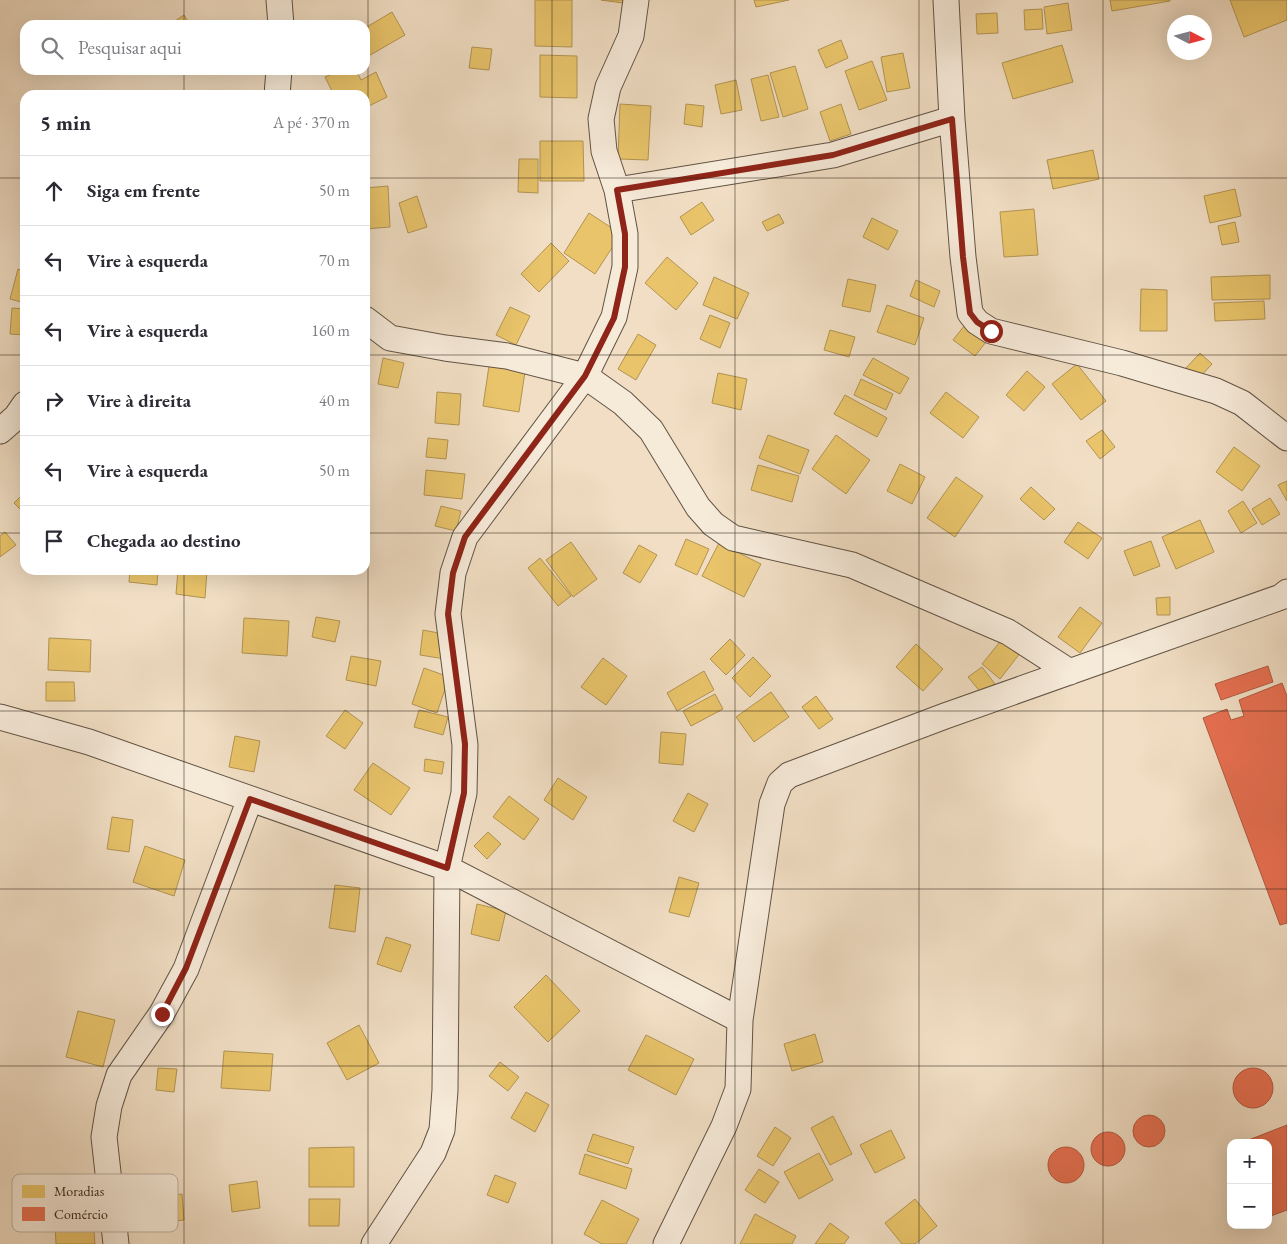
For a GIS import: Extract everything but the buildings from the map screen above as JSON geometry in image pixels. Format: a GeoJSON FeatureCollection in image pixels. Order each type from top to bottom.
{"type":"FeatureCollection","features":[{"type":"Feature","properties":{"kind":"street"},"geometry":{"type":"LineString","coordinates":[[279,0],[281,20]]}},
{"type":"Feature","properties":{"kind":"street"},"geometry":{"type":"LineString","coordinates":[[374,1244],[433,1153],[442,1130],[445,1090],[447,868],[464,793],[465,744],[448,614],[453,573],[465,537],[585,376],[614,318],[625,267],[625,234],[617,190],[604,151],[601,119],[608,87],[631,36],[636,0]]}},
{"type":"Feature","properties":{"kind":"street"},"geometry":{"type":"LineString","coordinates":[[946,0],[952,119],[963,257],[970,313],[977,322],[991,331],[1122,363],[1216,391],[1242,403],[1287,438]]}},
{"type":"Feature","properties":{"kind":"street"},"geometry":{"type":"LineString","coordinates":[[278,90],[279,75]]}},
{"type":"Feature","properties":{"kind":"street"},"geometry":{"type":"LineString","coordinates":[[617,190],[833,155],[952,119]]}},
{"type":"Feature","properties":{"kind":"street"},"geometry":{"type":"LineString","coordinates":[[370,323],[390,338],[445,348],[507,356],[585,376],[623,403],[652,430],[698,507],[713,524],[733,538],[852,565],[1008,632],[1070,672]]}},
{"type":"Feature","properties":{"kind":"street"},"geometry":{"type":"LineString","coordinates":[[0,431],[20,411]]}},
{"type":"Feature","properties":{"kind":"street"},"geometry":{"type":"LineString","coordinates":[[666,1244],[724,1126],[738,1089],[741,1052],[740,1020],[772,804],[780,783],[788,775],[945,716],[1281,597],[1287,592]]}},
{"type":"Feature","properties":{"kind":"street"},"geometry":{"type":"LineString","coordinates":[[0,717],[89,742],[447,868],[740,1020]]}},
{"type":"Feature","properties":{"kind":"street"},"geometry":{"type":"LineString","coordinates":[[108,1174],[104,1138],[118,1075],[162,1014],[186,968],[250,799]]}},
{"type":"Feature","properties":{"kind":"route"},"geometry":{"type":"LineString","coordinates":[[162,1014],[186,968],[250,799],[447,868],[464,793],[465,744],[448,614],[453,573],[465,537],[585,376],[614,318],[625,267],[625,234],[617,190],[833,155],[952,119],[963,257],[970,313],[977,322],[991,331]]}}]}
